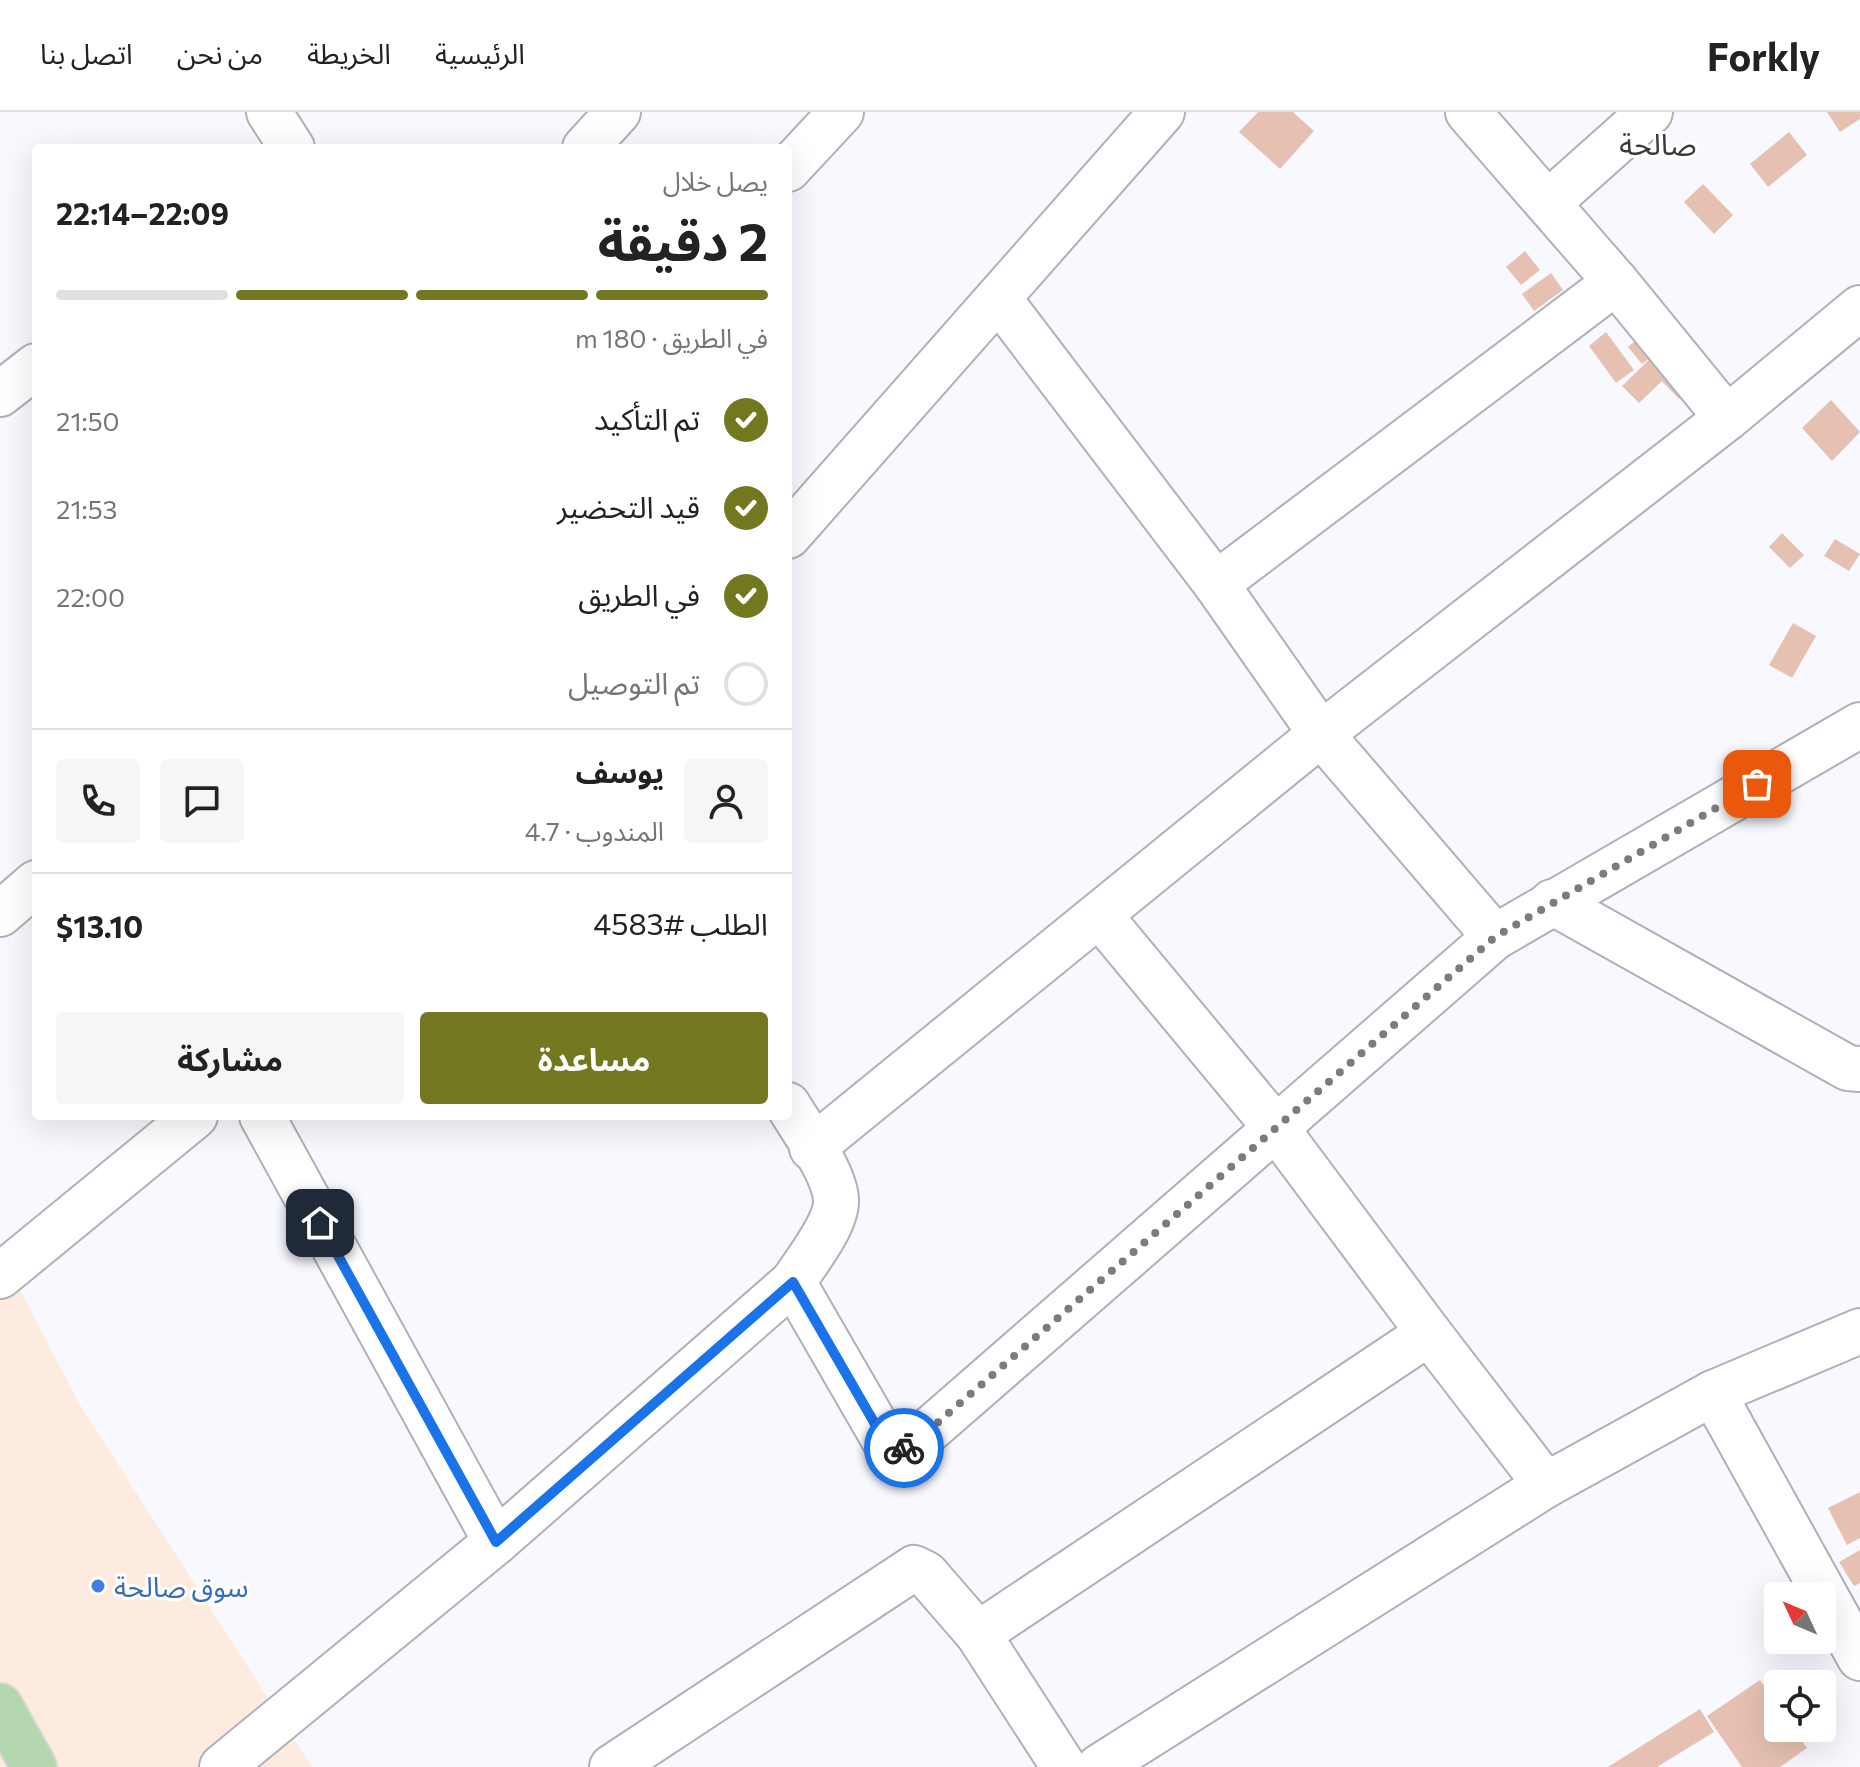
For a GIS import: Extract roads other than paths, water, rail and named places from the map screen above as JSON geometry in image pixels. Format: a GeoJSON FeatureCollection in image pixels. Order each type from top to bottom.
{"type":"FeatureCollection","features":[{"type":"Feature","properties":{"kind":"main road"},"geometry":{"type":"LineString","coordinates":[[0,1706],[34,1767]]}},
{"type":"Feature","properties":{"kind":"street"},"geometry":{"type":"LineString","coordinates":[[269,112],[289,144]]}},
{"type":"Feature","properties":{"kind":"street"},"geometry":{"type":"LineString","coordinates":[[589,144],[618,112]]}},
{"type":"Feature","properties":{"kind":"street"},"geometry":{"type":"LineString","coordinates":[[792,165],[841,112]]}},
{"type":"Feature","properties":{"kind":"street"},"geometry":{"type":"LineString","coordinates":[[792,532],[1162,112]]}},
{"type":"Feature","properties":{"kind":"street"},"geometry":{"type":"LineString","coordinates":[[1468,112],[1616,282],[1727,418]]}},
{"type":"Feature","properties":{"kind":"street"},"geometry":{"type":"LineString","coordinates":[[1548,203],[1650,112]]}},
{"type":"Feature","properties":{"kind":"street"},"geometry":{"type":"LineString","coordinates":[[1216,584],[1616,282]]}},
{"type":"Feature","properties":{"kind":"street"},"geometry":{"type":"LineString","coordinates":[[999,299],[1216,584],[1321,734],[1495,937]]}},
{"type":"Feature","properties":{"kind":"street"},"geometry":{"type":"LineString","coordinates":[[812,1148],[1321,734],[1727,418],[1860,308]]}},
{"type":"Feature","properties":{"kind":"street"},"geometry":{"type":"LineString","coordinates":[[0,394],[32,369]]}},
{"type":"Feature","properties":{"kind":"street"},"geometry":{"type":"LineString","coordinates":[[793,1282],[886,1443],[900,1450],[912,1445],[1495,937],[1860,725]]}},
{"type":"Feature","properties":{"kind":"street"},"geometry":{"type":"LineString","coordinates":[[0,914],[32,886]]}},
{"type":"Feature","properties":{"kind":"street"},"geometry":{"type":"LineString","coordinates":[[1552,902],[1856,1066]]}},
{"type":"Feature","properties":{"kind":"street"},"geometry":{"type":"LineString","coordinates":[[1100,916],[1276,1128],[1546,1485]]}},
{"type":"Feature","properties":{"kind":"street"},"geometry":{"type":"LineString","coordinates":[[222,1767],[496,1542],[793,1282],[825,1234],[837,1202],[831,1176],[792,1112]]}},
{"type":"Feature","properties":{"kind":"street"},"geometry":{"type":"LineString","coordinates":[[0,1276],[190,1120]]}},
{"type":"Feature","properties":{"kind":"street"},"geometry":{"type":"LineString","coordinates":[[264,1120],[496,1542]]}},
{"type":"Feature","properties":{"kind":"street"},"geometry":{"type":"LineString","coordinates":[[1099,1767],[1546,1485],[1713,1393],[1860,1331]]}},
{"type":"Feature","properties":{"kind":"street"},"geometry":{"type":"LineString","coordinates":[[978,1634],[1429,1333]]}},
{"type":"Feature","properties":{"kind":"street"},"geometry":{"type":"LineString","coordinates":[[1713,1393],[1860,1658]]}},
{"type":"Feature","properties":{"kind":"street"},"geometry":{"type":"LineString","coordinates":[[612,1767],[914,1568],[926,1574],[978,1634],[1064,1767]]}},
{"type":"Feature","properties":{"kind":"place","name":"سوق صالحة"},"geometry":{"type":"Point","coordinates":[98,1586]}},
{"type":"Feature","properties":{"kind":"district","name":"صالحة"},"geometry":{"type":"Point","coordinates":[1658,142]}}]}
